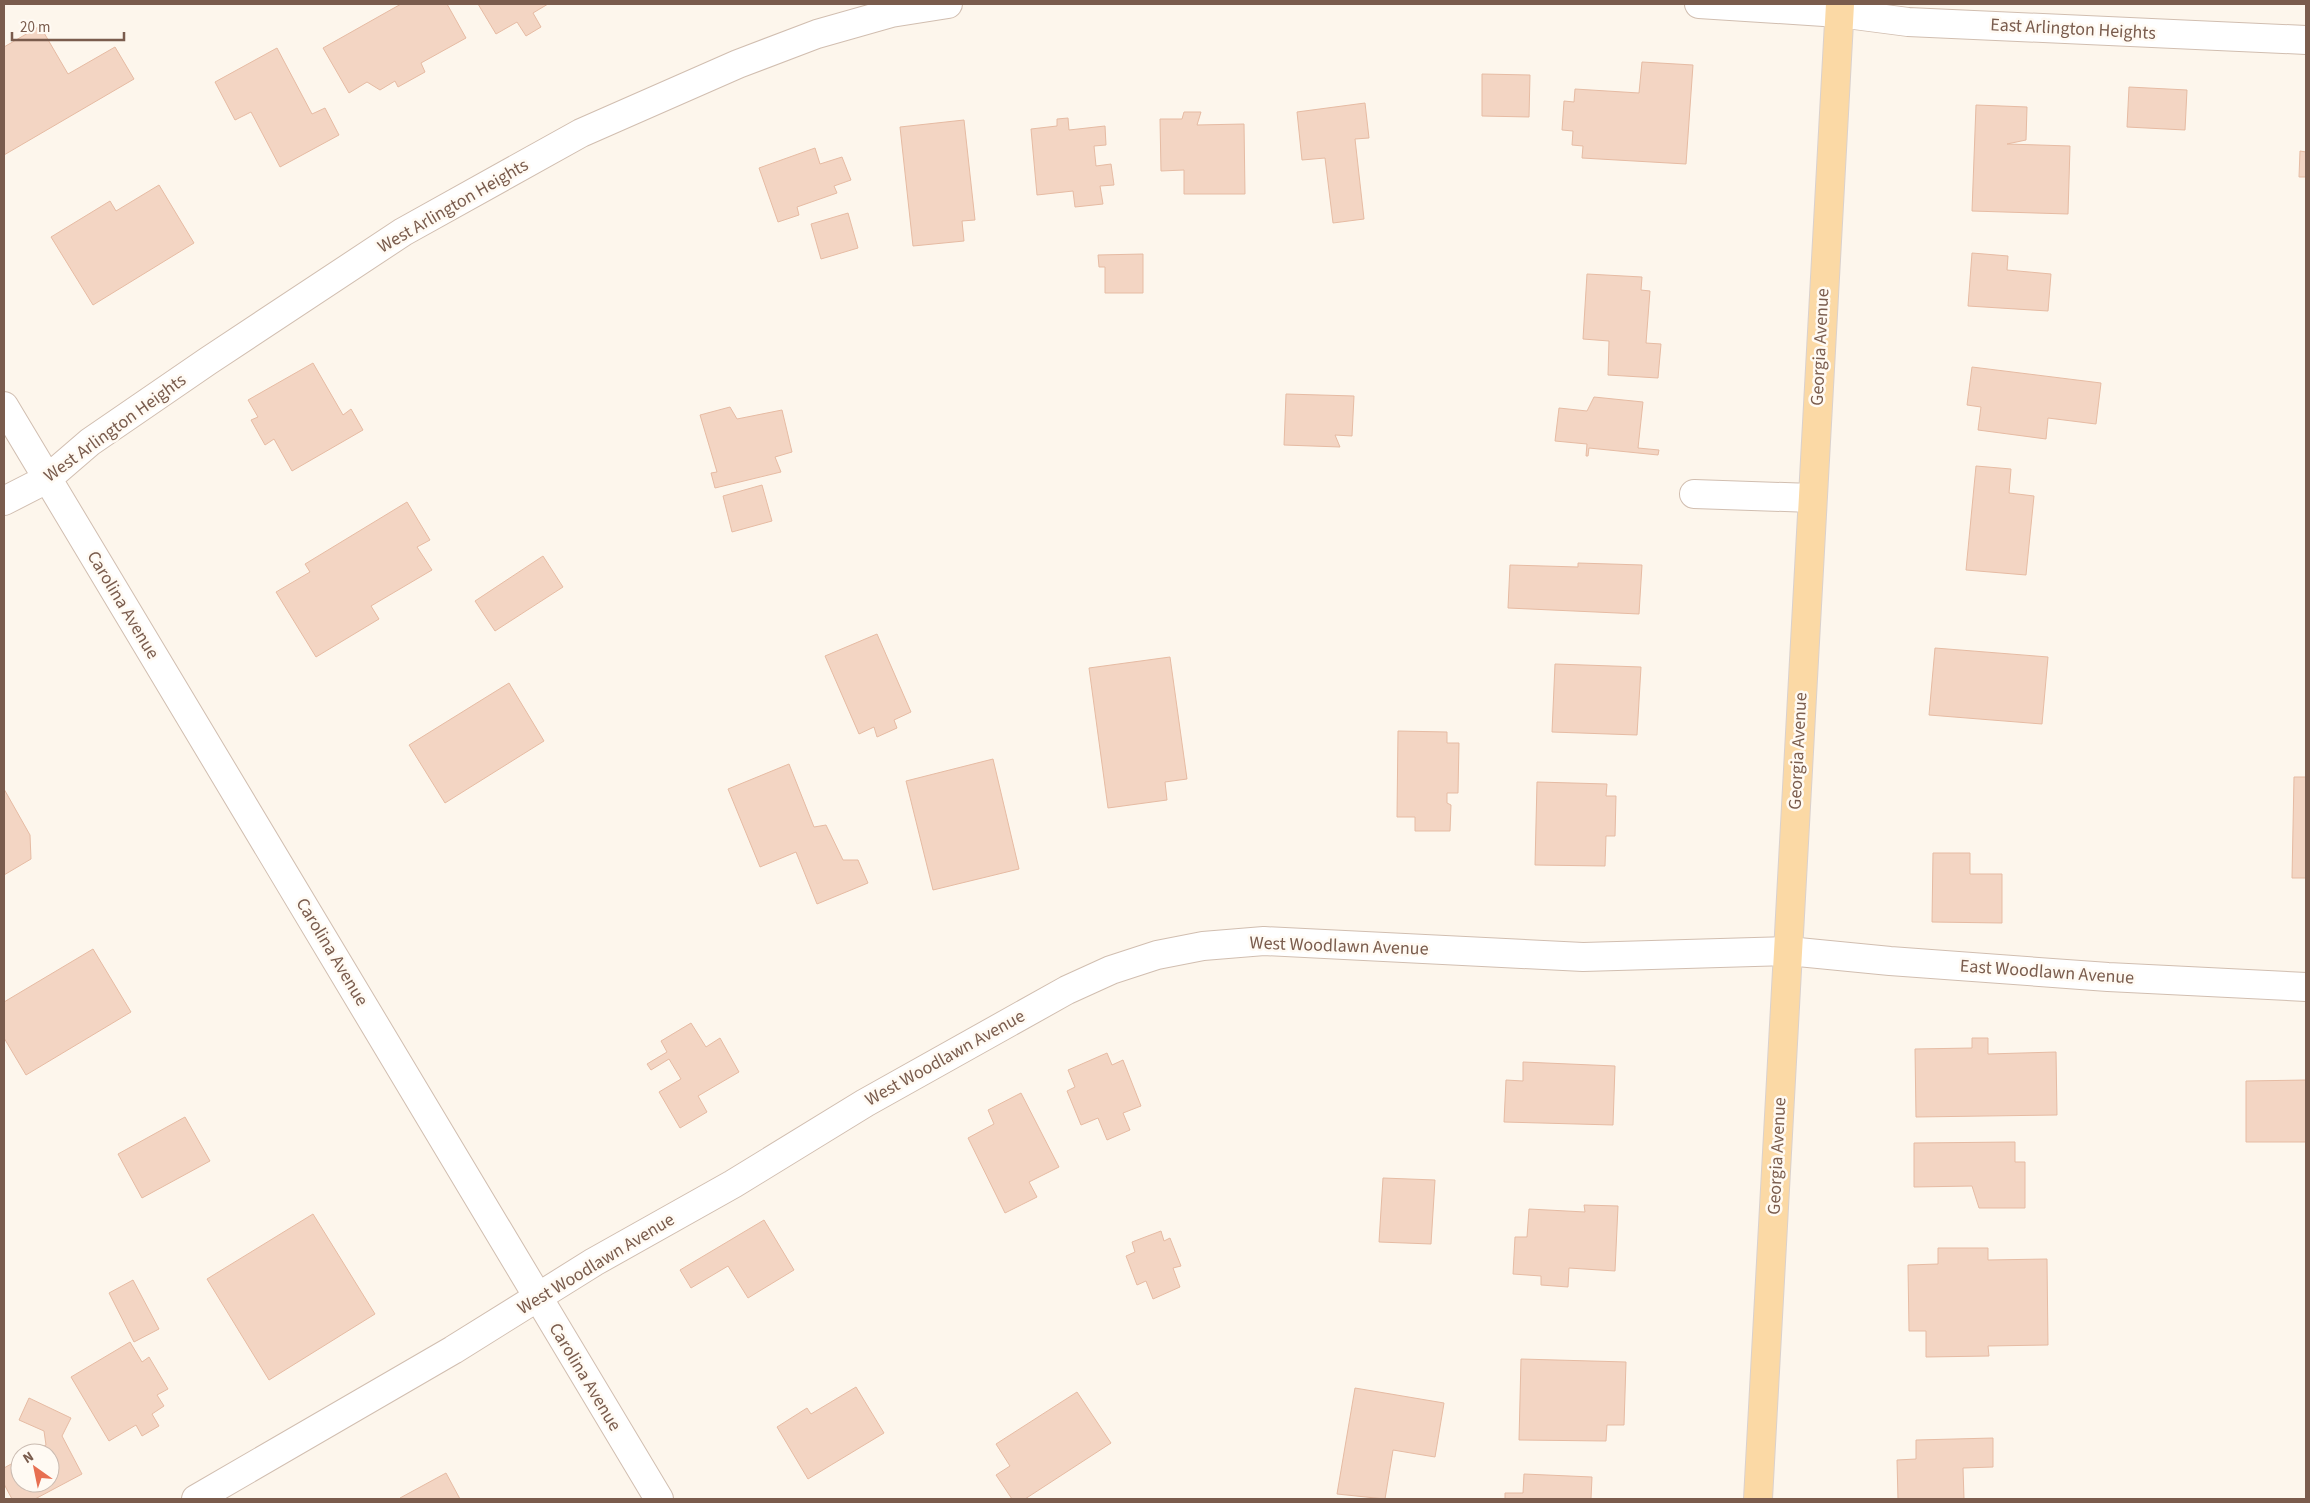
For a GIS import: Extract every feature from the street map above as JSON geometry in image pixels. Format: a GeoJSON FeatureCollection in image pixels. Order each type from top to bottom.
{"type":"FeatureCollection","features":[{"type":"Feature","properties":{"kind":"main road","name":"Georgia Avenue"},"geometry":{"type":"LineString","coordinates":[[1758,1499],[1840,8]]}},
{"type":"Feature","properties":{"kind":"street","name":"West Arlington Heights"},"geometry":{"type":"LineString","coordinates":[[4,501],[47,478],[90,442],[208,361],[403,232],[581,133],[738,64],[817,34],[891,13],[948,4]]}},
{"type":"Feature","properties":{"kind":"street"},"geometry":{"type":"LineString","coordinates":[[1699,4],[1840,8]]}},
{"type":"Feature","properties":{"kind":"street","name":"East Arlington Heights"},"geometry":{"type":"LineString","coordinates":[[1840,8],[1908,22],[2306,40]]}},
{"type":"Feature","properties":{"kind":"street","name":"Carolina Avenue"},"geometry":{"type":"LineString","coordinates":[[4,406],[659,1499]]}},
{"type":"Feature","properties":{"kind":"street"},"geometry":{"type":"LineString","coordinates":[[1694,494],[1812,498]]}},
{"type":"Feature","properties":{"kind":"street","name":"West Woodlawn Avenue"},"geometry":{"type":"LineString","coordinates":[[196,1499],[538,1298],[594,1262],[733,1184],[865,1103],[1059,994],[1111,970],[1157,955],[1203,946],[1264,941],[1583,957],[1788,951]]}},
{"type":"Feature","properties":{"kind":"street","name":"East Woodlawn Avenue"},"geometry":{"type":"LineString","coordinates":[[1788,951],[1890,961],[2098,976],[2306,987]]}},
{"type":"Feature","properties":{"kind":"building"},"geometry":{"type":"Polygon","coordinates":[[[401,4],[447,4],[466,38],[421,63],[425,72],[398,87],[395,81],[380,90],[367,82],[349,93],[323,48],[401,4]]]}},
{"type":"Feature","properties":{"kind":"building"},"geometry":{"type":"Polygon","coordinates":[[[478,4],[548,4],[533,13],[541,27],[526,36],[517,22],[496,34],[478,4]]]}},
{"type":"Feature","properties":{"kind":"building"},"geometry":{"type":"Polygon","coordinates":[[[40,26],[68,74],[115,47],[134,79],[4,155],[4,47],[40,26]]]}},
{"type":"Feature","properties":{"kind":"building"},"geometry":{"type":"Polygon","coordinates":[[[277,48],[312,114],[325,108],[339,135],[280,167],[251,112],[235,120],[215,82],[277,48]]]}},
{"type":"Feature","properties":{"kind":"building"},"geometry":{"type":"Polygon","coordinates":[[[1642,62],[1693,65],[1686,164],[1582,158],[1583,146],[1572,145],[1573,131],[1562,130],[1564,101],[1574,102],[1575,89],[1639,93],[1642,62]]]}},
{"type":"Feature","properties":{"kind":"building"},"geometry":{"type":"Polygon","coordinates":[[[1482,74],[1530,75],[1529,117],[1482,116],[1482,74]]]}},
{"type":"Feature","properties":{"kind":"building"},"geometry":{"type":"Polygon","coordinates":[[[2129,87],[2187,90],[2185,130],[2127,127],[2129,87]]]}},
{"type":"Feature","properties":{"kind":"building"},"geometry":{"type":"Polygon","coordinates":[[[1365,103],[1369,138],[1355,139],[1364,219],[1333,223],[1325,158],[1302,160],[1297,112],[1365,103]]]}},
{"type":"Feature","properties":{"kind":"building"},"geometry":{"type":"Polygon","coordinates":[[[1976,105],[2027,107],[2026,140],[2007,144],[2070,146],[2068,214],[1972,211],[1976,105]]]}},
{"type":"Feature","properties":{"kind":"building"},"geometry":{"type":"Polygon","coordinates":[[[1184,112],[1201,112],[1197,125],[1244,124],[1245,194],[1184,194],[1184,170],[1161,171],[1160,119],[1182,119],[1184,112]]]}},
{"type":"Feature","properties":{"kind":"building"},"geometry":{"type":"Polygon","coordinates":[[[1068,118],[1069,130],[1105,126],[1106,145],[1094,146],[1096,166],[1111,164],[1114,185],[1100,186],[1103,204],[1075,207],[1073,191],[1037,195],[1031,129],[1057,126],[1057,119],[1068,118]]]}},
{"type":"Feature","properties":{"kind":"building"},"geometry":{"type":"Polygon","coordinates":[[[964,120],[975,220],[962,221],[964,241],[913,246],[900,127],[964,120]]]}},
{"type":"Feature","properties":{"kind":"building"},"geometry":{"type":"Polygon","coordinates":[[[815,148],[820,164],[842,157],[851,180],[834,186],[837,193],[797,207],[799,215],[778,222],[759,168],[815,148]]]}},
{"type":"Feature","properties":{"kind":"building"},"geometry":{"type":"Polygon","coordinates":[[[2300,151],[2306,152],[2306,177],[2299,177],[2300,151]]]}},
{"type":"Feature","properties":{"kind":"building"},"geometry":{"type":"Polygon","coordinates":[[[159,185],[194,243],[93,305],[51,237],[110,201],[116,211],[159,185]]]}},
{"type":"Feature","properties":{"kind":"building"},"geometry":{"type":"Polygon","coordinates":[[[848,213],[858,248],[821,259],[811,224],[848,213]]]}},
{"type":"Feature","properties":{"kind":"building"},"geometry":{"type":"Polygon","coordinates":[[[1972,253],[2008,256],[2007,270],[2051,274],[2048,311],[1968,306],[1972,253]]]}},
{"type":"Feature","properties":{"kind":"building"},"geometry":{"type":"Polygon","coordinates":[[[1143,254],[1143,293],[1105,293],[1105,267],[1099,267],[1098,255],[1143,254]]]}},
{"type":"Feature","properties":{"kind":"building"},"geometry":{"type":"Polygon","coordinates":[[[1587,274],[1642,277],[1641,290],[1650,291],[1646,343],[1661,344],[1658,378],[1608,375],[1609,341],[1583,339],[1587,274]]]}},
{"type":"Feature","properties":{"kind":"building"},"geometry":{"type":"Polygon","coordinates":[[[313,363],[343,415],[351,409],[363,430],[292,471],[274,439],[265,445],[251,420],[258,417],[248,400],[313,363]]]}},
{"type":"Feature","properties":{"kind":"building"},"geometry":{"type":"Polygon","coordinates":[[[1972,367],[2101,383],[2096,424],[2048,418],[2046,439],[1978,430],[1981,407],[1967,405],[1972,367]]]}},
{"type":"Feature","properties":{"kind":"building"},"geometry":{"type":"Polygon","coordinates":[[[1286,394],[1354,396],[1352,436],[1335,435],[1340,447],[1284,445],[1286,394]]]}},
{"type":"Feature","properties":{"kind":"building"},"geometry":{"type":"Polygon","coordinates":[[[1594,397],[1643,402],[1638,448],[1659,450],[1658,455],[1589,448],[1588,456],[1586,456],[1587,444],[1555,441],[1559,408],[1587,411],[1594,397]]]}},
{"type":"Feature","properties":{"kind":"building"},"geometry":{"type":"Polygon","coordinates":[[[730,407],[737,419],[782,410],[792,452],[775,457],[781,472],[715,488],[711,473],[717,472],[700,415],[730,407]]]}},
{"type":"Feature","properties":{"kind":"building"},"geometry":{"type":"Polygon","coordinates":[[[1976,466],[2011,469],[2009,493],[2034,496],[2026,575],[1966,570],[1976,466]]]}},
{"type":"Feature","properties":{"kind":"building"},"geometry":{"type":"Polygon","coordinates":[[[762,485],[772,521],[732,532],[723,496],[762,485]]]}},
{"type":"Feature","properties":{"kind":"building"},"geometry":{"type":"Polygon","coordinates":[[[407,502],[430,540],[417,547],[432,570],[371,606],[379,619],[316,657],[276,592],[310,572],[305,564],[407,502]]]}},
{"type":"Feature","properties":{"kind":"building"},"geometry":{"type":"Polygon","coordinates":[[[543,556],[563,587],[495,631],[475,601],[543,556]]]}},
{"type":"Feature","properties":{"kind":"building"},"geometry":{"type":"Polygon","coordinates":[[[1578,563],[1642,565],[1639,614],[1508,608],[1510,565],[1578,567],[1578,563]]]}},
{"type":"Feature","properties":{"kind":"building"},"geometry":{"type":"Polygon","coordinates":[[[877,634],[911,712],[894,720],[897,728],[877,737],[874,727],[859,734],[825,656],[877,634]]]}},
{"type":"Feature","properties":{"kind":"building"},"geometry":{"type":"Polygon","coordinates":[[[1935,648],[2048,657],[2042,724],[1929,715],[1935,648]]]}},
{"type":"Feature","properties":{"kind":"building"},"geometry":{"type":"Polygon","coordinates":[[[1170,657],[1187,779],[1165,782],[1167,800],[1108,808],[1089,668],[1170,657]]]}},
{"type":"Feature","properties":{"kind":"building"},"geometry":{"type":"Polygon","coordinates":[[[1555,664],[1641,667],[1637,735],[1552,732],[1555,664]]]}},
{"type":"Feature","properties":{"kind":"building"},"geometry":{"type":"Polygon","coordinates":[[[509,683],[544,741],[445,803],[409,745],[509,683]]]}},
{"type":"Feature","properties":{"kind":"building"},"geometry":{"type":"Polygon","coordinates":[[[1398,731],[1447,732],[1447,743],[1459,743],[1458,793],[1447,793],[1447,803],[1451,805],[1450,831],[1415,831],[1415,817],[1397,817],[1398,731]]]}},
{"type":"Feature","properties":{"kind":"building"},"geometry":{"type":"Polygon","coordinates":[[[993,759],[1019,869],[933,890],[906,781],[993,759]]]}},
{"type":"Feature","properties":{"kind":"building"},"geometry":{"type":"Polygon","coordinates":[[[789,764],[814,827],[826,825],[843,860],[858,860],[868,883],[817,904],[796,852],[760,867],[728,789],[789,764]]]}},
{"type":"Feature","properties":{"kind":"building"},"geometry":{"type":"Polygon","coordinates":[[[2294,777],[2306,777],[2306,878],[2292,878],[2294,777]]]}},
{"type":"Feature","properties":{"kind":"building"},"geometry":{"type":"Polygon","coordinates":[[[1537,782],[1607,784],[1606,796],[1616,796],[1615,836],[1606,836],[1605,866],[1535,865],[1537,782]]]}},
{"type":"Feature","properties":{"kind":"building"},"geometry":{"type":"Polygon","coordinates":[[[4,789],[30,835],[31,859],[4,875],[4,789]]]}},
{"type":"Feature","properties":{"kind":"building"},"geometry":{"type":"Polygon","coordinates":[[[1933,853],[1970,853],[1970,874],[2002,874],[2002,923],[1932,922],[1933,853]]]}},
{"type":"Feature","properties":{"kind":"building"},"geometry":{"type":"Polygon","coordinates":[[[93,949],[131,1012],[26,1075],[4,1038],[4,1002],[93,949]]]}},
{"type":"Feature","properties":{"kind":"building"},"geometry":{"type":"Polygon","coordinates":[[[691,1023],[706,1047],[720,1038],[739,1072],[698,1096],[707,1112],[680,1128],[659,1092],[681,1079],[669,1059],[651,1070],[647,1064],[667,1052],[661,1041],[691,1023]]]}},
{"type":"Feature","properties":{"kind":"building"},"geometry":{"type":"Polygon","coordinates":[[[1972,1038],[1988,1038],[1988,1054],[2056,1052],[2057,1115],[1916,1117],[1915,1049],[1972,1048],[1972,1038]]]}},
{"type":"Feature","properties":{"kind":"building"},"geometry":{"type":"Polygon","coordinates":[[[1107,1053],[1112,1065],[1123,1060],[1141,1106],[1123,1113],[1130,1130],[1107,1140],[1098,1118],[1081,1125],[1067,1091],[1075,1087],[1068,1070],[1107,1053]]]}},
{"type":"Feature","properties":{"kind":"building"},"geometry":{"type":"Polygon","coordinates":[[[1523,1062],[1615,1066],[1613,1125],[1504,1122],[1506,1080],[1523,1081],[1523,1062]]]}},
{"type":"Feature","properties":{"kind":"building"},"geometry":{"type":"Polygon","coordinates":[[[2306,1080],[2306,1142],[2246,1142],[2246,1081],[2306,1080]]]}},
{"type":"Feature","properties":{"kind":"building"},"geometry":{"type":"Polygon","coordinates":[[[1021,1093],[1059,1167],[1029,1182],[1037,1197],[1005,1213],[968,1138],[994,1124],[988,1110],[1021,1093]]]}},
{"type":"Feature","properties":{"kind":"building"},"geometry":{"type":"Polygon","coordinates":[[[185,1117],[210,1161],[142,1198],[118,1154],[185,1117]]]}},
{"type":"Feature","properties":{"kind":"building"},"geometry":{"type":"Polygon","coordinates":[[[2015,1142],[2015,1162],[2025,1162],[2025,1208],[1979,1208],[1972,1186],[1914,1187],[1914,1143],[2015,1142]]]}},
{"type":"Feature","properties":{"kind":"building"},"geometry":{"type":"Polygon","coordinates":[[[1383,1178],[1435,1180],[1431,1244],[1379,1242],[1383,1178]]]}},
{"type":"Feature","properties":{"kind":"building"},"geometry":{"type":"Polygon","coordinates":[[[1584,1205],[1618,1206],[1615,1271],[1569,1268],[1568,1287],[1541,1285],[1541,1276],[1513,1274],[1515,1237],[1527,1237],[1529,1209],[1585,1212],[1584,1205]]]}},
{"type":"Feature","properties":{"kind":"building"},"geometry":{"type":"Polygon","coordinates":[[[313,1214],[375,1314],[269,1380],[207,1279],[313,1214]]]}},
{"type":"Feature","properties":{"kind":"building"},"geometry":{"type":"Polygon","coordinates":[[[764,1220],[794,1270],[748,1298],[728,1266],[691,1288],[680,1270],[764,1220]]]}},
{"type":"Feature","properties":{"kind":"building"},"geometry":{"type":"Polygon","coordinates":[[[1161,1231],[1164,1241],[1170,1238],[1181,1266],[1173,1268],[1180,1287],[1153,1299],[1146,1281],[1137,1285],[1126,1256],[1135,1252],[1132,1242],[1161,1231]]]}},
{"type":"Feature","properties":{"kind":"building"},"geometry":{"type":"Polygon","coordinates":[[[1938,1248],[1988,1248],[1988,1260],[2047,1259],[2048,1345],[1988,1346],[1989,1356],[1926,1357],[1926,1331],[1909,1331],[1908,1265],[1938,1264],[1938,1248]]]}},
{"type":"Feature","properties":{"kind":"building"},"geometry":{"type":"Polygon","coordinates":[[[133,1280],[159,1329],[134,1342],[109,1293],[133,1280]]]}},
{"type":"Feature","properties":{"kind":"building"},"geometry":{"type":"Polygon","coordinates":[[[130,1342],[142,1362],[149,1357],[168,1389],[157,1395],[164,1406],[152,1414],[159,1426],[142,1436],[136,1425],[109,1441],[71,1377],[130,1342]]]}},
{"type":"Feature","properties":{"kind":"building"},"geometry":{"type":"Polygon","coordinates":[[[1521,1359],[1626,1362],[1624,1425],[1607,1425],[1606,1441],[1519,1440],[1521,1359]]]}},
{"type":"Feature","properties":{"kind":"building"},"geometry":{"type":"Polygon","coordinates":[[[856,1387],[884,1433],[808,1479],[777,1427],[807,1408],[811,1414],[856,1387]]]}},
{"type":"Feature","properties":{"kind":"building"},"geometry":{"type":"Polygon","coordinates":[[[1355,1388],[1444,1403],[1435,1457],[1393,1450],[1385,1499],[1337,1494],[1355,1388]]]}},
{"type":"Feature","properties":{"kind":"building"},"geometry":{"type":"Polygon","coordinates":[[[1077,1392],[1111,1443],[1025,1499],[1012,1499],[996,1475],[1010,1466],[996,1444],[1077,1392]]]}},
{"type":"Feature","properties":{"kind":"building"},"geometry":{"type":"Polygon","coordinates":[[[29,1398],[71,1418],[62,1436],[82,1474],[60,1486],[60,1443],[46,1443],[44,1431],[19,1420],[29,1398]]]}},
{"type":"Feature","properties":{"kind":"building"},"geometry":{"type":"Polygon","coordinates":[[[1993,1438],[1993,1467],[1963,1468],[1964,1499],[1898,1499],[1897,1460],[1916,1459],[1916,1440],[1993,1438]]]}},
{"type":"Feature","properties":{"kind":"building"},"geometry":{"type":"Polygon","coordinates":[[[10,1465],[10,1493],[46,1493],[35,1499],[12,1499],[4,1484],[4,1468],[10,1465]]]}},
{"type":"Feature","properties":{"kind":"building"},"geometry":{"type":"Polygon","coordinates":[[[446,1473],[460,1499],[400,1499],[400,1498],[446,1473]]]}},
{"type":"Feature","properties":{"kind":"building"},"geometry":{"type":"Polygon","coordinates":[[[1524,1474],[1592,1477],[1591,1499],[1505,1499],[1505,1493],[1523,1493],[1524,1474]]]}}]}
